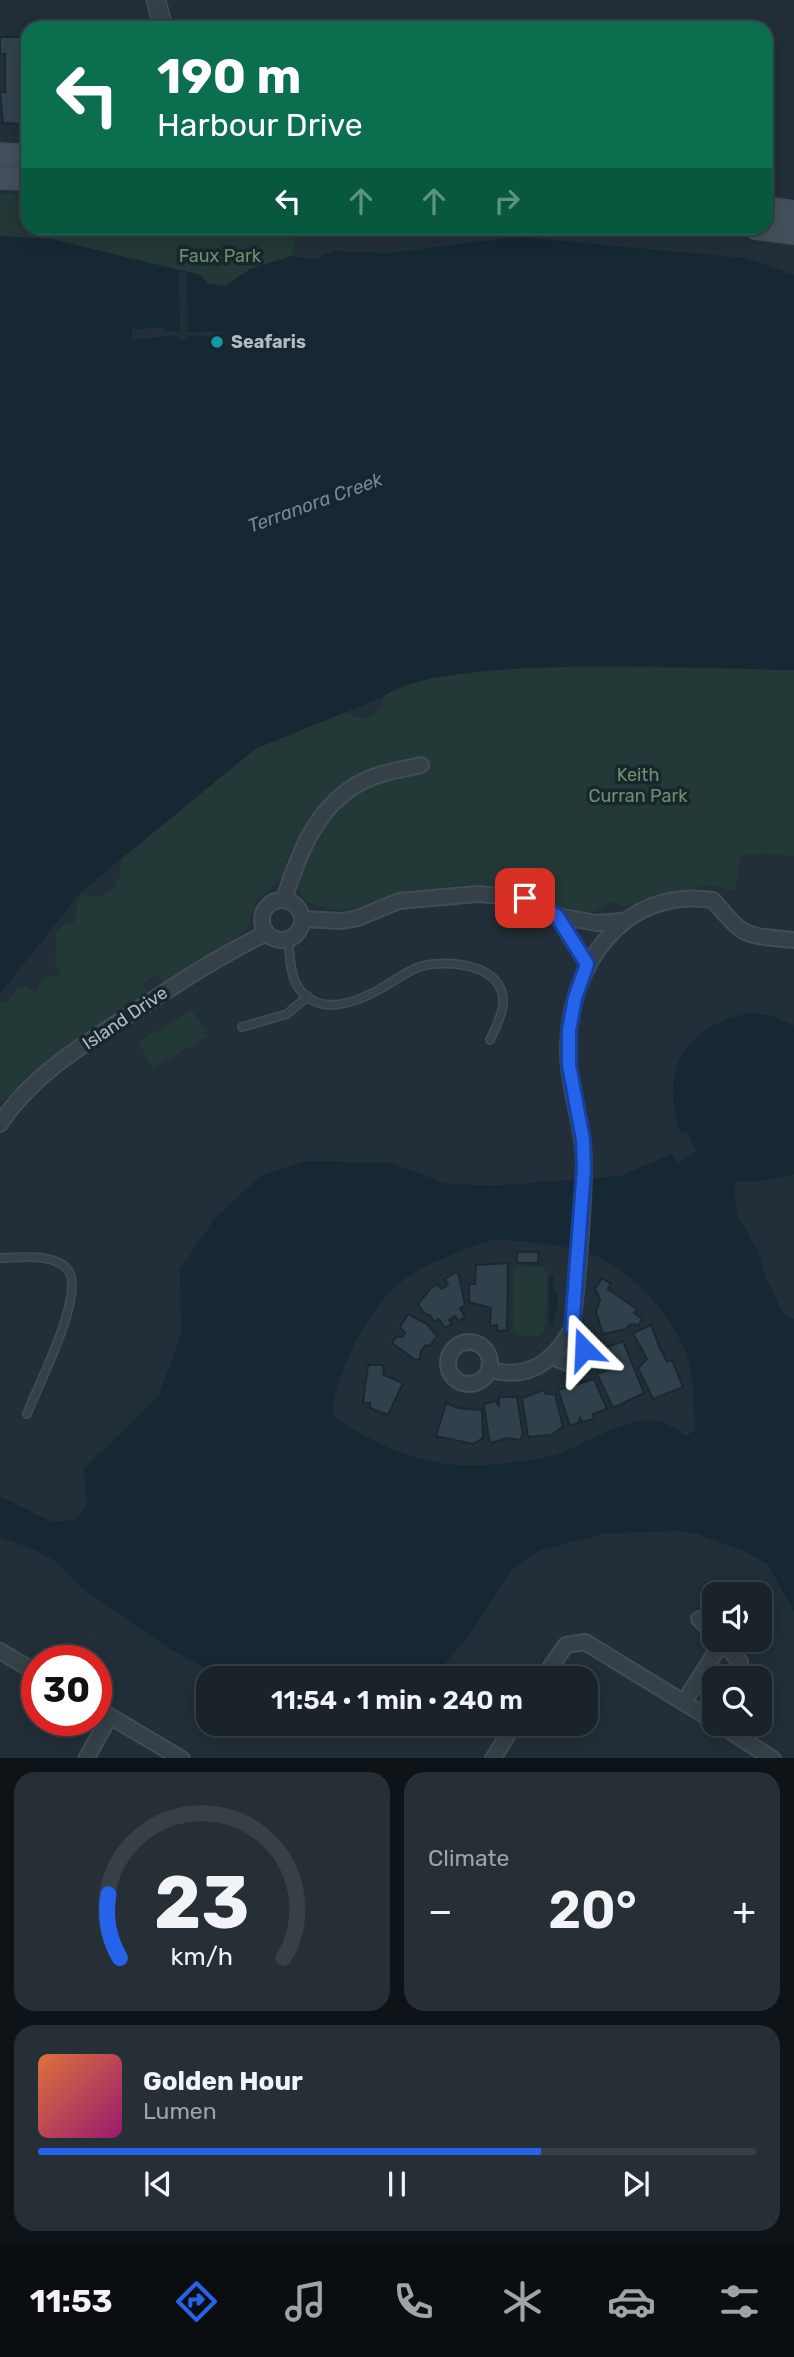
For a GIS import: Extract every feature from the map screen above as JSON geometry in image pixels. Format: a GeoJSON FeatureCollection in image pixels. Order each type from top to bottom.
{"type":"FeatureCollection","features":[{"type":"Feature","properties":{"kind":"main road"},"geometry":{"type":"LineString","coordinates":[[0,154],[21,156]]}},
{"type":"Feature","properties":{"kind":"main road"},"geometry":{"type":"LineString","coordinates":[[0,178],[21,178]]}},
{"type":"Feature","properties":{"kind":"main road"},"geometry":{"type":"LineString","coordinates":[[773,209],[794,212]]}},
{"type":"Feature","properties":{"kind":"main road"},"geometry":{"type":"LineString","coordinates":[[773,230],[794,233]]}},
{"type":"Feature","properties":{"kind":"street"},"geometry":{"type":"LineString","coordinates":[[156,0],[161,21]]}},
{"type":"Feature","properties":{"kind":"street"},"geometry":{"type":"LineString","coordinates":[[284,900],[299,853],[310,831],[326,811],[372,777],[421,765]]}},
{"type":"Feature","properties":{"kind":"street"},"geometry":{"type":"LineString","coordinates":[[303,919],[342,921],[358,918],[399,901],[477,894],[525,898],[557,916],[597,923],[622,921]]}},
{"type":"Feature","properties":{"kind":"street"},"geometry":{"type":"LineString","coordinates":[[284,900],[298,908],[303,919],[300,929],[288,940],[276,940],[267,933],[263,914],[271,904],[284,900]]}},
{"type":"Feature","properties":{"kind":"street"},"geometry":{"type":"LineString","coordinates":[[490,1370],[520,1373],[536,1369],[552,1357],[572,1328],[584,1169],[583,1140],[569,1065],[569,1030],[575,998],[587,964],[622,921],[633,913],[671,900],[713,900],[738,930],[748,935],[794,940]]}},
{"type":"Feature","properties":{"kind":"street"},"geometry":{"type":"LineString","coordinates":[[557,916],[587,964]]}},
{"type":"Feature","properties":{"kind":"street","name":"Island Drive"},"geometry":{"type":"LineString","coordinates":[[0,1124],[11,1107],[40,1077],[83,1046],[211,962],[267,933]]}},
{"type":"Feature","properties":{"kind":"street"},"geometry":{"type":"LineString","coordinates":[[552,1357],[570,1364],[580,1360],[585,1344],[572,1328]]}},
{"type":"Feature","properties":{"kind":"street"},"geometry":{"type":"LineString","coordinates":[[699,1619],[702,1622]]}},
{"type":"Feature","properties":{"kind":"street"},"geometry":{"type":"LineString","coordinates":[[551,1666],[566,1645],[585,1642],[702,1713]]}},
{"type":"Feature","properties":{"kind":"street"},"geometry":{"type":"LineString","coordinates":[[0,1651],[21,1663]]}},
{"type":"Feature","properties":{"kind":"street"},"geometry":{"type":"LineString","coordinates":[[684,1702],[711,1652]]}},
{"type":"Feature","properties":{"kind":"street"},"geometry":{"type":"LineString","coordinates":[[731,1652],[740,1662]]}},
{"type":"Feature","properties":{"kind":"street"},"geometry":{"type":"LineString","coordinates":[[112,1718],[180,1758]]}},
{"type":"Feature","properties":{"kind":"street"},"geometry":{"type":"LineString","coordinates":[[87,1758],[99,1736]]}},
{"type":"Feature","properties":{"kind":"street"},"geometry":{"type":"LineString","coordinates":[[494,1758],[507,1736]]}},
{"type":"Feature","properties":{"kind":"street"},"geometry":{"type":"LineString","coordinates":[[733,1736],[754,1754]]}},
{"type":"Feature","properties":{"kind":"lane"},"geometry":{"type":"LineString","coordinates":[[288,940],[297,987],[307,996],[329,1006],[354,1002],[420,966],[444,962],[472,966],[486,973],[501,992],[503,1004],[490,1040]]}},
{"type":"Feature","properties":{"kind":"lane"},"geometry":{"type":"LineString","coordinates":[[242,1027],[286,1014],[307,996]]}},
{"type":"Feature","properties":{"kind":"lane"},"geometry":{"type":"LineString","coordinates":[[0,1258],[52,1259],[68,1270],[72,1283],[70,1306],[27,1414]]}},
{"type":"Feature","properties":{"kind":"green space","name":"Faux Park"},"geometry":{"type":"Polygon","coordinates":[[[0,194],[21,194],[21,235],[295,235],[292,256],[250,269],[225,286],[208,284],[200,275],[51,239],[0,236],[0,194]]]}},
{"type":"Feature","properties":{"kind":"green space","name":"Keith Curran Park"},"geometry":{"type":"Polygon","coordinates":[[[520,668],[794,670],[794,856],[764,853],[740,856],[735,890],[706,885],[659,902],[623,906],[613,902],[579,918],[525,892],[488,886],[435,888],[350,909],[317,906],[302,897],[298,887],[298,841],[290,852],[282,877],[257,900],[246,931],[162,983],[156,974],[143,984],[148,992],[45,1065],[0,1103],[0,1002],[7,1003],[17,989],[26,986],[35,992],[45,977],[59,975],[60,970],[55,965],[56,933],[62,926],[74,923],[80,893],[95,896],[110,892],[117,884],[122,857],[255,749],[336,714],[346,712],[356,718],[370,717],[383,706],[383,697],[406,685],[438,676],[520,668]]]}},
{"type":"Feature","properties":{"kind":"green space"},"geometry":{"type":"Polygon","coordinates":[[[192,1010],[208,1036],[153,1068],[138,1042],[192,1010]]]}},
{"type":"Feature","properties":{"kind":"green space"},"geometry":{"type":"Polygon","coordinates":[[[542,1266],[547,1272],[545,1331],[539,1336],[517,1335],[513,1330],[513,1271],[518,1267],[542,1266]]]}},
{"type":"Feature","properties":{"kind":"water","name":"Terranora Creek"},"geometry":{"type":"Polygon","coordinates":[[[0,236],[51,239],[200,275],[208,284],[225,286],[250,269],[292,256],[317,259],[333,251],[387,253],[519,237],[744,258],[794,275],[794,670],[643,667],[516,669],[458,674],[413,683],[255,749],[80,893],[0,994],[0,236]]]}},
{"type":"Feature","properties":{"kind":"water"},"geometry":{"type":"Polygon","coordinates":[[[751,1013],[768,1015],[794,1025],[794,1174],[766,1180],[734,1182],[737,1215],[758,1251],[766,1278],[784,1315],[794,1319],[794,1612],[768,1564],[741,1550],[698,1534],[680,1531],[609,1533],[541,1550],[512,1569],[468,1637],[443,1666],[201,1666],[167,1647],[87,1592],[55,1561],[33,1549],[0,1538],[0,1496],[52,1522],[75,1520],[87,1506],[84,1469],[159,1395],[181,1334],[180,1269],[216,1217],[261,1176],[306,1161],[391,1163],[445,1183],[491,1186],[620,1176],[672,1154],[677,1163],[697,1151],[686,1131],[681,1134],[673,1090],[676,1071],[683,1054],[694,1040],[709,1028],[751,1013]],[[495,1239],[442,1259],[405,1279],[372,1314],[353,1348],[338,1383],[333,1416],[376,1442],[406,1455],[439,1463],[465,1465],[502,1464],[547,1457],[634,1422],[651,1421],[669,1425],[685,1436],[695,1431],[693,1388],[687,1356],[667,1318],[632,1279],[618,1269],[590,1254],[555,1245],[495,1239]]]}},
{"type":"Feature","properties":{"kind":"water"},"geometry":{"type":"Polygon","coordinates":[[[554,1275],[553,1289],[558,1302],[553,1326],[549,1326],[549,1276],[554,1275]]]}},
{"type":"Feature","properties":{"kind":"pier"},"geometry":{"type":"Polygon","coordinates":[[[179,272],[187,272],[188,332],[222,332],[222,338],[188,335],[188,339],[179,339],[178,335],[132,340],[132,329],[165,328],[165,332],[180,331],[179,272]]]}},
{"type":"Feature","properties":{"kind":"building"},"geometry":{"type":"Polygon","coordinates":[[[0,37],[21,37],[21,124],[3,123],[0,92],[5,92],[5,54],[0,54],[0,37]]]}},
{"type":"Feature","properties":{"kind":"building"},"geometry":{"type":"Polygon","coordinates":[[[517,1252],[539,1252],[538,1263],[517,1263],[517,1252]]]}},
{"type":"Feature","properties":{"kind":"building"},"geometry":{"type":"Polygon","coordinates":[[[508,1263],[507,1330],[497,1331],[497,1325],[490,1326],[491,1308],[469,1302],[469,1284],[475,1284],[476,1265],[508,1263]]]}},
{"type":"Feature","properties":{"kind":"building"},"geometry":{"type":"Polygon","coordinates":[[[458,1271],[465,1305],[460,1308],[465,1317],[458,1321],[455,1316],[449,1320],[452,1324],[445,1328],[439,1319],[434,1322],[418,1304],[431,1288],[438,1284],[441,1289],[448,1285],[445,1279],[458,1271]]]}},
{"type":"Feature","properties":{"kind":"building"},"geometry":{"type":"Polygon","coordinates":[[[602,1278],[611,1284],[608,1289],[637,1309],[634,1313],[642,1318],[639,1325],[630,1324],[626,1329],[603,1334],[596,1312],[600,1299],[595,1289],[602,1278]]]}},
{"type":"Feature","properties":{"kind":"building"},"geometry":{"type":"Polygon","coordinates":[[[408,1314],[427,1324],[437,1336],[430,1346],[426,1345],[421,1351],[420,1359],[415,1360],[392,1343],[396,1337],[402,1337],[405,1333],[400,1327],[408,1314]]]}},
{"type":"Feature","properties":{"kind":"building"},"geometry":{"type":"Polygon","coordinates":[[[651,1325],[667,1362],[672,1360],[683,1387],[653,1399],[638,1368],[647,1359],[633,1333],[651,1325]]]}},
{"type":"Feature","properties":{"kind":"building"},"geometry":{"type":"Polygon","coordinates":[[[623,1341],[644,1393],[613,1408],[597,1374],[616,1367],[605,1348],[623,1341]]]}},
{"type":"Feature","properties":{"kind":"building"},"geometry":{"type":"Polygon","coordinates":[[[368,1365],[383,1365],[384,1375],[403,1383],[388,1415],[370,1408],[370,1403],[363,1403],[368,1365]]]}},
{"type":"Feature","properties":{"kind":"building"},"geometry":{"type":"Polygon","coordinates":[[[594,1379],[607,1409],[593,1414],[594,1419],[582,1422],[580,1418],[578,1423],[570,1426],[558,1390],[594,1379]]]}},
{"type":"Feature","properties":{"kind":"building"},"geometry":{"type":"Polygon","coordinates":[[[544,1390],[546,1394],[555,1394],[563,1427],[551,1435],[528,1437],[522,1398],[544,1390]]]}},
{"type":"Feature","properties":{"kind":"building"},"geometry":{"type":"Polygon","coordinates":[[[499,1397],[517,1397],[523,1435],[520,1440],[507,1438],[491,1443],[489,1440],[484,1404],[496,1401],[499,1407],[499,1397]]]}},
{"type":"Feature","properties":{"kind":"building"},"geometry":{"type":"Polygon","coordinates":[[[446,1403],[458,1408],[482,1410],[483,1438],[473,1444],[436,1436],[446,1403]]]}},
{"type":"Feature","properties":{"kind":"place","name":"Seafaris"},"geometry":{"type":"Point","coordinates":[217,342]}},
{"type":"Feature","properties":{"kind":"route"},"geometry":{"type":"LineString","coordinates":[[525,898],[557,916],[587,964],[575,998],[568,1052],[583,1140],[584,1169],[572,1328],[583,1340],[584,1349]]}}]}
